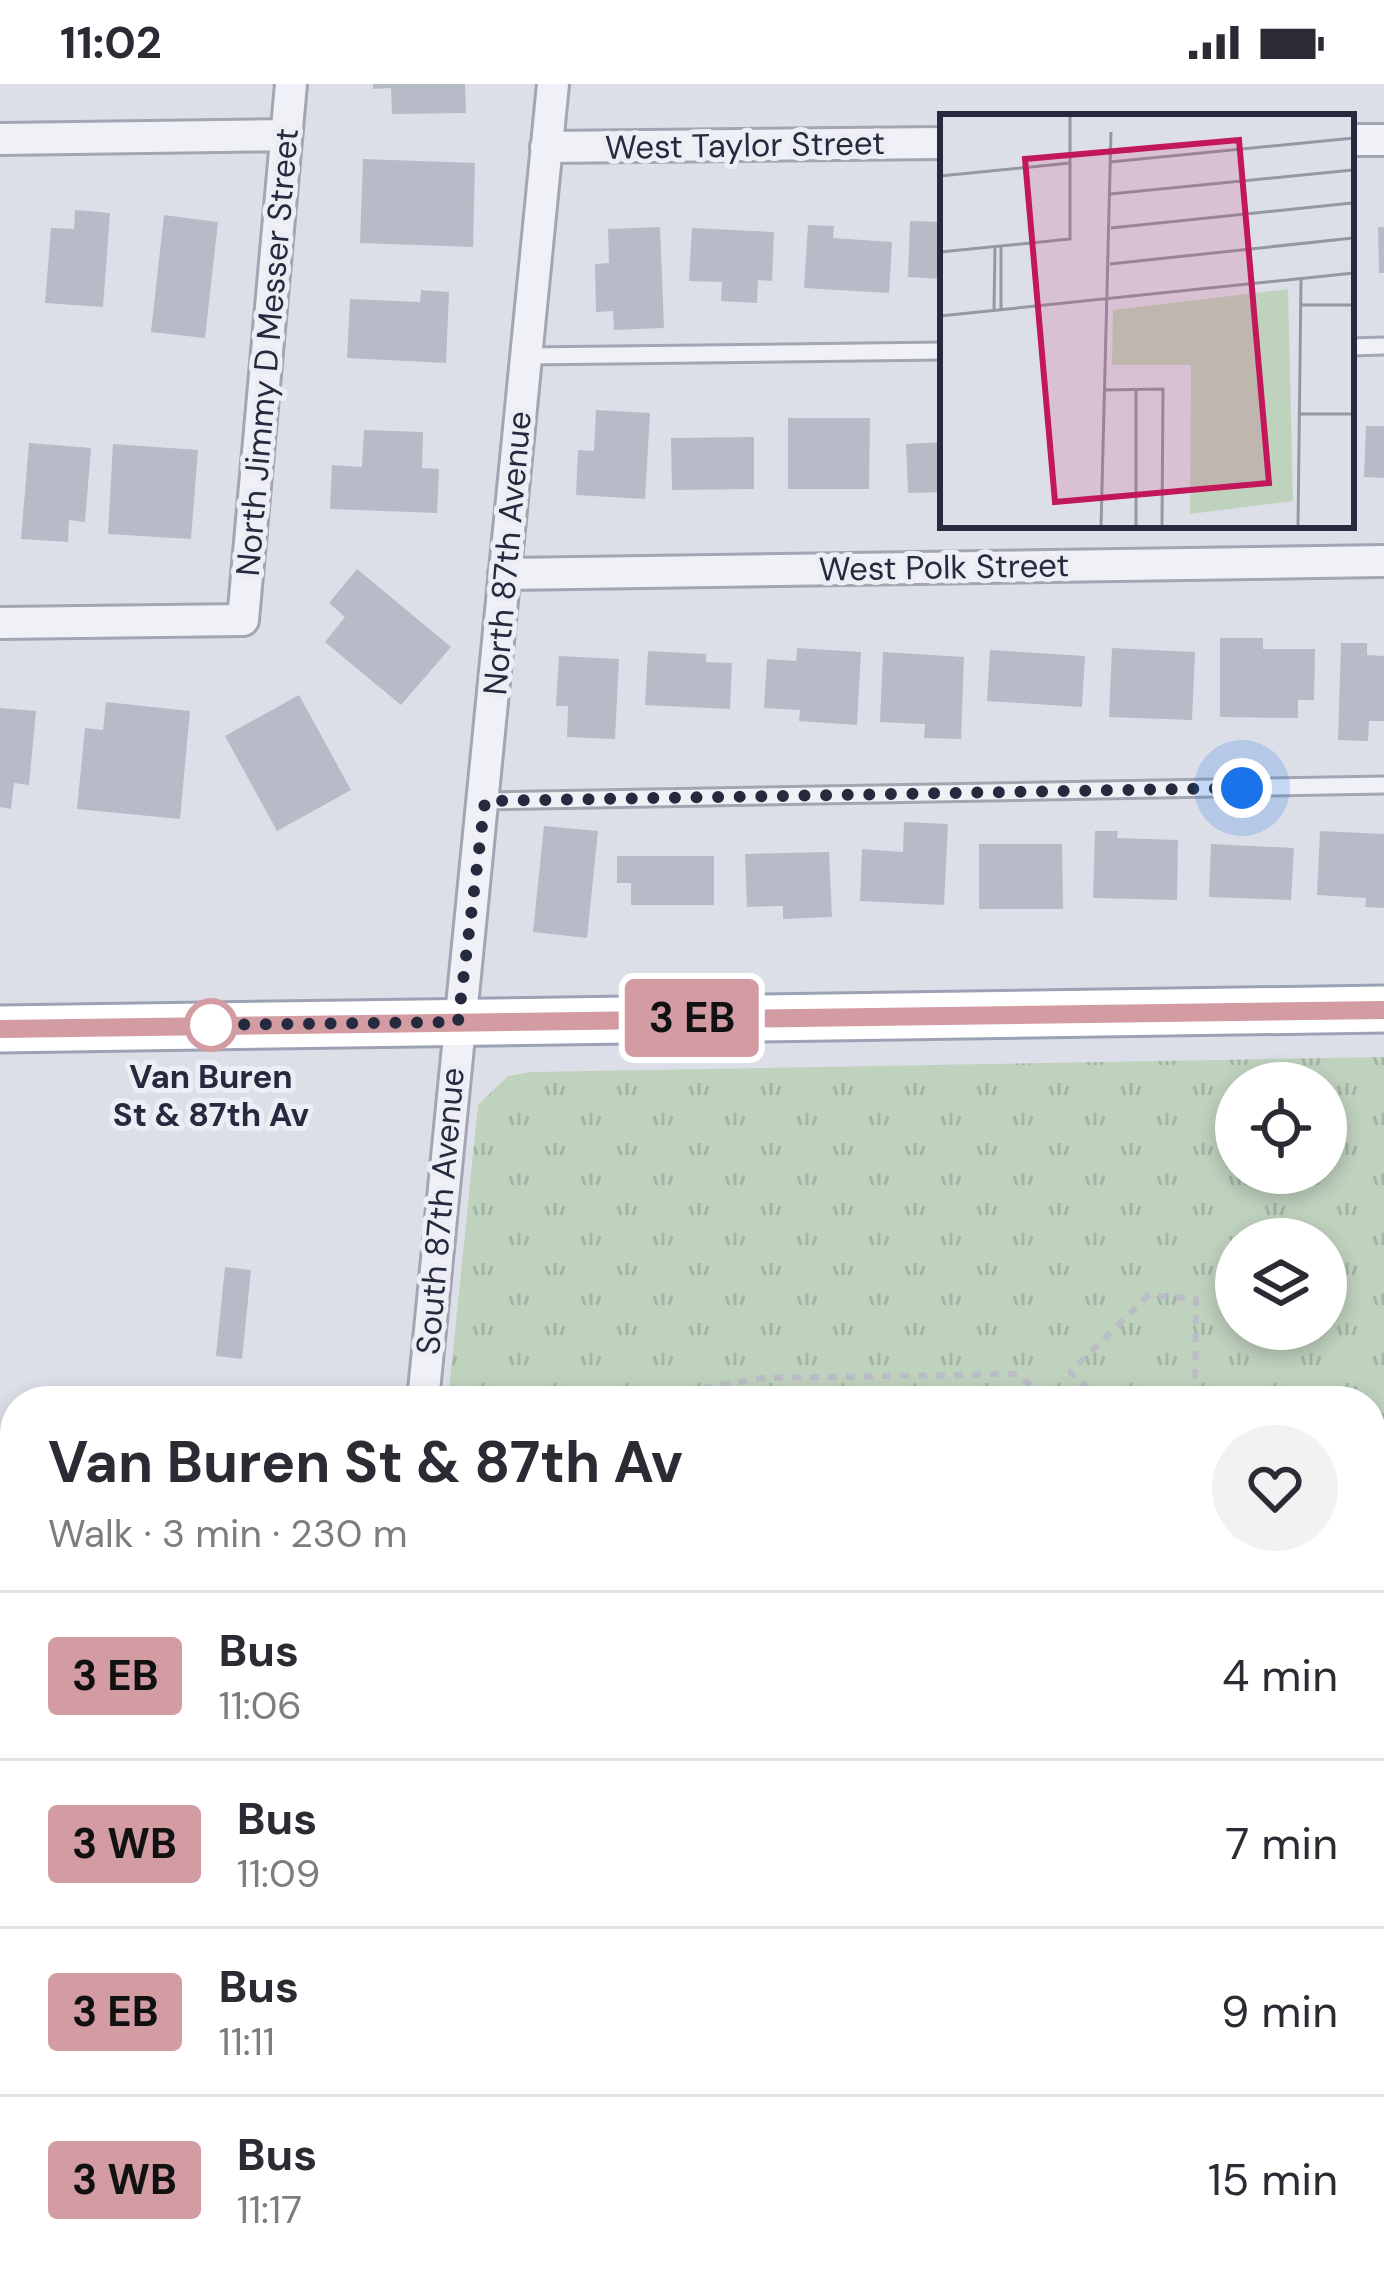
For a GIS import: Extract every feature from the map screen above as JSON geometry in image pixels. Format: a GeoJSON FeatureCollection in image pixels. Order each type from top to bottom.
{"type":"FeatureCollection","features":[{"type":"Feature","properties":{"kind":"main road"},"geometry":{"type":"LineString","coordinates":[[0,1029],[1384,1010]]}},
{"type":"Feature","properties":{"kind":"street","name":"North Jimmy D Messer Street"},"geometry":{"type":"LineString","coordinates":[[0,623],[243,620],[291,84]]}},
{"type":"Feature","properties":{"kind":"street","name":"North 87th Avenue"},"geometry":{"type":"LineString","coordinates":[[458,1022],[485,801],[553,84]]}},
{"type":"Feature","properties":{"kind":"street"},"geometry":{"type":"LineString","coordinates":[[0,139],[286,135]]}},
{"type":"Feature","properties":{"kind":"street","name":"West Taylor Street"},"geometry":{"type":"LineString","coordinates":[[546,147],[940,143]]}},
{"type":"Feature","properties":{"kind":"street","name":"West Polk Street"},"geometry":{"type":"LineString","coordinates":[[504,574],[1384,561]]}},
{"type":"Feature","properties":{"kind":"street","name":"South 87th Avenue"},"geometry":{"type":"LineString","coordinates":[[424,1386],[458,1022]]}},
{"type":"Feature","properties":{"kind":"lane"},"geometry":{"type":"LineString","coordinates":[[1354,347],[1384,346]]}},
{"type":"Feature","properties":{"kind":"lane"},"geometry":{"type":"LineString","coordinates":[[526,356],[940,352]]}},
{"type":"Feature","properties":{"kind":"lane"},"geometry":{"type":"LineString","coordinates":[[485,801],[1384,785]]}},
{"type":"Feature","properties":{"kind":"path"},"geometry":{"type":"LineString","coordinates":[[1085,1386],[1070,1372],[1149,1295],[1196,1299],[1195,1386]]}},
{"type":"Feature","properties":{"kind":"path"},"geometry":{"type":"LineString","coordinates":[[716,1386],[761,1378],[1018,1374],[1031,1386]]}},
{"type":"Feature","properties":{"kind":"green space"},"geometry":{"type":"Polygon","coordinates":[[[1384,1057],[1384,1386],[450,1386],[478,1105],[508,1076],[531,1072],[1384,1057]]]}},
{"type":"Feature","properties":{"kind":"building"},"geometry":{"type":"Polygon","coordinates":[[[373,84],[465,84],[466,113],[392,114],[391,88],[373,89],[373,84]]]}},
{"type":"Feature","properties":{"kind":"building"},"geometry":{"type":"Polygon","coordinates":[[[363,159],[475,163],[473,247],[360,243],[363,159]]]}},
{"type":"Feature","properties":{"kind":"building"},"geometry":{"type":"Polygon","coordinates":[[[75,210],[110,213],[103,307],[45,303],[51,228],[74,229],[75,210]]]}},
{"type":"Feature","properties":{"kind":"building"},"geometry":{"type":"Polygon","coordinates":[[[164,215],[218,222],[205,338],[151,332],[164,215]]]}},
{"type":"Feature","properties":{"kind":"building"},"geometry":{"type":"Polygon","coordinates":[[[910,221],[940,222],[940,279],[908,277],[910,221]]]}},
{"type":"Feature","properties":{"kind":"building"},"geometry":{"type":"Polygon","coordinates":[[[808,225],[834,226],[833,238],[892,242],[889,293],[804,288],[808,225]]]}},
{"type":"Feature","properties":{"kind":"building"},"geometry":{"type":"Polygon","coordinates":[[[660,227],[664,328],[614,330],[613,311],[596,312],[595,264],[609,263],[608,229],[660,227]]]}},
{"type":"Feature","properties":{"kind":"building"},"geometry":{"type":"Polygon","coordinates":[[[1378,227],[1384,227],[1384,273],[1379,273],[1378,227]]]}},
{"type":"Feature","properties":{"kind":"building"},"geometry":{"type":"Polygon","coordinates":[[[692,228],[774,232],[772,281],[758,280],[757,303],[721,301],[722,282],[689,281],[692,228]]]}},
{"type":"Feature","properties":{"kind":"building"},"geometry":{"type":"Polygon","coordinates":[[[421,290],[449,292],[446,363],[347,358],[350,299],[420,302],[421,290]]]}},
{"type":"Feature","properties":{"kind":"building"},"geometry":{"type":"Polygon","coordinates":[[[596,410],[650,413],[645,499],[576,495],[578,450],[594,451],[596,410]]]}},
{"type":"Feature","properties":{"kind":"building"},"geometry":{"type":"Polygon","coordinates":[[[788,418],[870,418],[869,489],[788,489],[788,418]]]}},
{"type":"Feature","properties":{"kind":"building"},"geometry":{"type":"Polygon","coordinates":[[[1366,426],[1384,426],[1384,478],[1364,477],[1366,426]]]}},
{"type":"Feature","properties":{"kind":"building"},"geometry":{"type":"Polygon","coordinates":[[[364,430],[423,432],[422,468],[439,469],[437,513],[330,509],[332,465],[362,467],[364,430]]]}},
{"type":"Feature","properties":{"kind":"building"},"geometry":{"type":"Polygon","coordinates":[[[754,437],[754,489],[672,490],[671,438],[754,437]]]}},
{"type":"Feature","properties":{"kind":"building"},"geometry":{"type":"Polygon","coordinates":[[[940,442],[940,492],[908,493],[906,444],[940,442]]]}},
{"type":"Feature","properties":{"kind":"building"},"geometry":{"type":"Polygon","coordinates":[[[29,443],[91,448],[85,522],[69,520],[68,542],[21,539],[29,443]]]}},
{"type":"Feature","properties":{"kind":"building"},"geometry":{"type":"Polygon","coordinates":[[[113,444],[198,450],[191,539],[108,534],[113,444]]]}},
{"type":"Feature","properties":{"kind":"building"},"geometry":{"type":"Polygon","coordinates":[[[357,569],[451,647],[401,705],[325,642],[345,617],[329,603],[357,569]]]}},
{"type":"Feature","properties":{"kind":"building"},"geometry":{"type":"Polygon","coordinates":[[[1220,638],[1263,638],[1263,649],[1315,649],[1314,700],[1298,700],[1298,718],[1220,717],[1220,638]]]}},
{"type":"Feature","properties":{"kind":"building"},"geometry":{"type":"Polygon","coordinates":[[[1341,643],[1367,643],[1367,655],[1384,656],[1384,721],[1369,721],[1368,741],[1338,740],[1341,643]]]}},
{"type":"Feature","properties":{"kind":"building"},"geometry":{"type":"Polygon","coordinates":[[[797,648],[861,652],[857,725],[799,721],[800,710],[764,708],[767,659],[796,661],[797,648]]]}},
{"type":"Feature","properties":{"kind":"building"},"geometry":{"type":"Polygon","coordinates":[[[1112,648],[1195,652],[1192,720],[1109,717],[1112,648]]]}},
{"type":"Feature","properties":{"kind":"building"},"geometry":{"type":"Polygon","coordinates":[[[990,650],[1085,656],[1082,707],[987,701],[990,650]]]}},
{"type":"Feature","properties":{"kind":"building"},"geometry":{"type":"Polygon","coordinates":[[[648,651],[706,654],[706,662],[732,663],[730,709],[645,705],[648,651]]]}},
{"type":"Feature","properties":{"kind":"building"},"geometry":{"type":"Polygon","coordinates":[[[883,652],[964,657],[961,739],[924,738],[925,724],[880,722],[883,652]]]}},
{"type":"Feature","properties":{"kind":"building"},"geometry":{"type":"Polygon","coordinates":[[[559,656],[619,659],[615,739],[567,737],[568,706],[556,706],[559,656]]]}},
{"type":"Feature","properties":{"kind":"building"},"geometry":{"type":"Polygon","coordinates":[[[299,695],[351,790],[277,831],[225,736],[299,695]]]}},
{"type":"Feature","properties":{"kind":"building"},"geometry":{"type":"Polygon","coordinates":[[[106,702],[190,711],[180,819],[77,809],[85,728],[103,730],[106,702]]]}},
{"type":"Feature","properties":{"kind":"building"},"geometry":{"type":"Polygon","coordinates":[[[0,708],[36,711],[29,785],[14,783],[11,809],[0,807],[0,708]]]}},
{"type":"Feature","properties":{"kind":"building"},"geometry":{"type":"Polygon","coordinates":[[[904,822],[948,824],[944,905],[860,901],[862,849],[903,852],[904,822]]]}},
{"type":"Feature","properties":{"kind":"building"},"geometry":{"type":"Polygon","coordinates":[[[544,826],[598,831],[587,938],[533,932],[544,826]]]}},
{"type":"Feature","properties":{"kind":"building"},"geometry":{"type":"Polygon","coordinates":[[[1095,831],[1118,831],[1117,838],[1178,840],[1177,900],[1093,898],[1095,831]]]}},
{"type":"Feature","properties":{"kind":"building"},"geometry":{"type":"Polygon","coordinates":[[[1320,831],[1384,834],[1384,908],[1365,907],[1366,898],[1317,895],[1320,831]]]}},
{"type":"Feature","properties":{"kind":"building"},"geometry":{"type":"Polygon","coordinates":[[[979,844],[1062,844],[1063,909],[979,909],[979,844]]]}},
{"type":"Feature","properties":{"kind":"building"},"geometry":{"type":"Polygon","coordinates":[[[1211,844],[1294,848],[1291,900],[1209,897],[1211,844]]]}},
{"type":"Feature","properties":{"kind":"building"},"geometry":{"type":"Polygon","coordinates":[[[829,852],[832,917],[783,919],[783,906],[747,907],[745,854],[829,852]]]}},
{"type":"Feature","properties":{"kind":"building"},"geometry":{"type":"Polygon","coordinates":[[[617,856],[714,856],[714,905],[631,905],[631,883],[617,883],[617,856]]]}},
{"type":"Feature","properties":{"kind":"building"},"geometry":{"type":"Polygon","coordinates":[[[225,1267],[251,1270],[242,1359],[216,1356],[225,1267]]]}},
{"type":"Feature","properties":{"kind":"bus line"},"geometry":{"type":"LineString","coordinates":[[0,1029],[1384,1010]]}},
{"type":"Feature","properties":{"kind":"place","name":"Van Buren St & 87th Av"},"geometry":{"type":"Point","coordinates":[211,1025]}},
{"type":"Feature","properties":{"kind":"route"},"geometry":{"type":"LineString","coordinates":[[211,1025],[206,1025],[458,1022],[485,801],[1242,788]]}}]}
